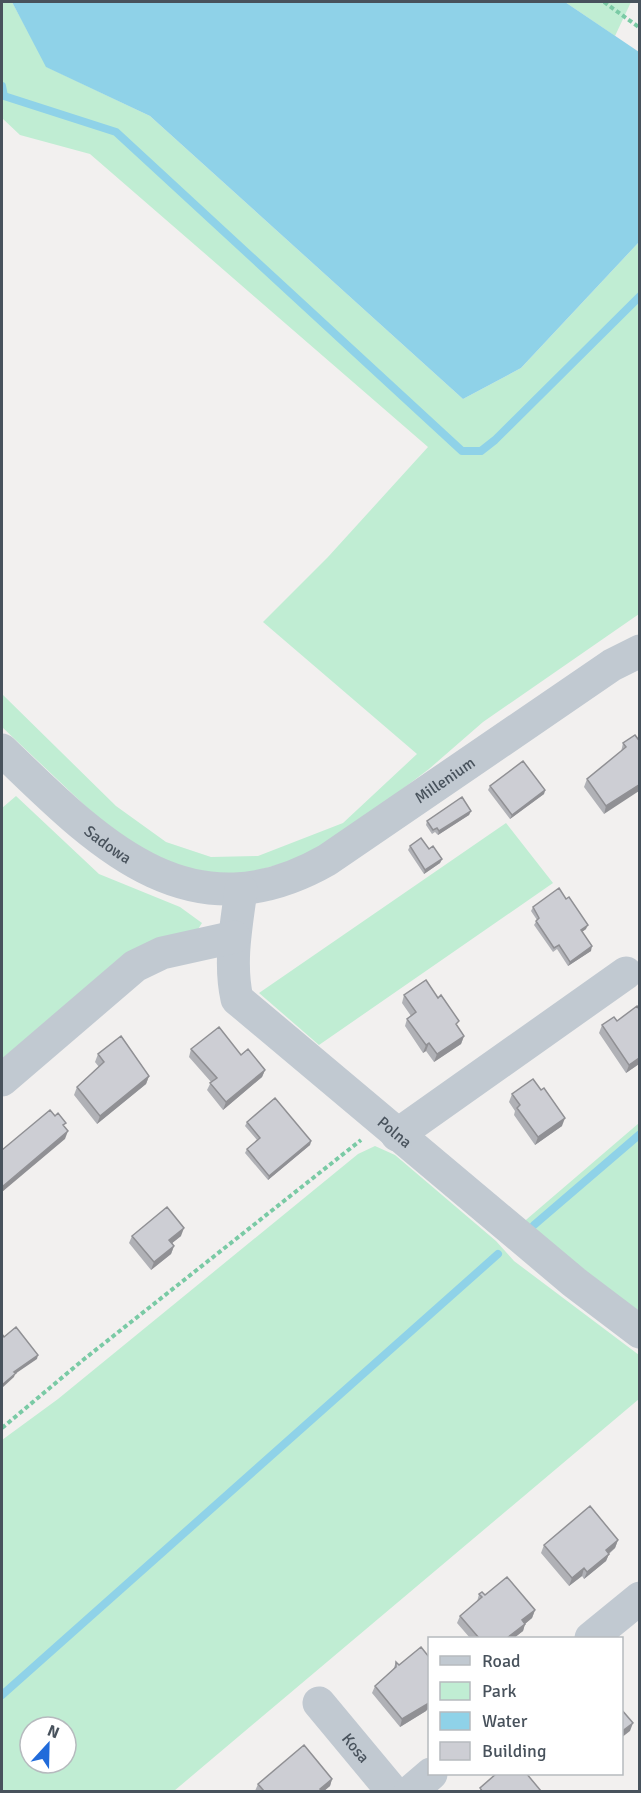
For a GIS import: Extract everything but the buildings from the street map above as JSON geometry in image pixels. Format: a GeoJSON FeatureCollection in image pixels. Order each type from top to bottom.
{"type":"FeatureCollection","features":[{"type":"Feature","properties":{"kind":"street","name":"Millenium"},"geometry":{"type":"LineString","coordinates":[[241,890],[283,881],[327,860],[612,665],[639,651]]}},
{"type":"Feature","properties":{"kind":"street","name":"Sadowa"},"geometry":{"type":"LineString","coordinates":[[2,750],[96,836],[138,864],[168,878],[201,888],[241,890]]}},
{"type":"Feature","properties":{"kind":"street","name":"Polna"},"geometry":{"type":"LineString","coordinates":[[241,890],[234,937],[233,981],[237,999],[574,1282],[639,1332]]}},
{"type":"Feature","properties":{"kind":"street"},"geometry":{"type":"LineString","coordinates":[[2,1080],[135,966],[162,953],[234,937]]}},
{"type":"Feature","properties":{"kind":"street"},"geometry":{"type":"LineString","coordinates":[[390,1129],[626,973]]}},
{"type":"Feature","properties":{"kind":"street"},"geometry":{"type":"LineString","coordinates":[[592,1637],[639,1598]]}},
{"type":"Feature","properties":{"kind":"street","name":"Kosa"},"geometry":{"type":"LineString","coordinates":[[319,1703],[393,1791]]}},
{"type":"Feature","properties":{"kind":"street"},"geometry":{"type":"LineString","coordinates":[[410,1791],[429,1775]]}},
{"type":"Feature","properties":{"kind":"path"},"geometry":{"type":"LineString","coordinates":[[604,2],[639,28]]}},
{"type":"Feature","properties":{"kind":"path"},"geometry":{"type":"LineString","coordinates":[[2,1428],[82,1360],[390,1129]]}},
{"type":"Feature","properties":{"kind":"green space"},"geometry":{"type":"Polygon","coordinates":[[[2,2],[12,2],[47,67],[150,116],[463,399],[521,368],[639,242],[639,614],[483,722],[429,769],[348,830],[301,858],[249,873],[201,874],[155,860],[117,836],[2,727],[2,694],[116,806],[166,842],[211,857],[258,856],[343,823],[417,754],[263,622],[328,557],[428,447],[90,154],[20,135],[2,118],[2,2]]]}},
{"type":"Feature","properties":{"kind":"green space"},"geometry":{"type":"Polygon","coordinates":[[[565,2],[631,2],[615,36],[565,2]]]}},
{"type":"Feature","properties":{"kind":"green space"},"geometry":{"type":"Polygon","coordinates":[[[16,796],[99,874],[180,907],[202,923],[193,937],[2,1063],[2,808],[16,796]]]}},
{"type":"Feature","properties":{"kind":"green space"},"geometry":{"type":"Polygon","coordinates":[[[506,823],[553,883],[319,1045],[259,993],[506,823]]]}},
{"type":"Feature","properties":{"kind":"green space"},"geometry":{"type":"Polygon","coordinates":[[[639,1123],[639,1312],[520,1225],[639,1123]]]}},
{"type":"Feature","properties":{"kind":"green space"},"geometry":{"type":"Polygon","coordinates":[[[375,1146],[395,1155],[496,1241],[514,1261],[639,1355],[639,1399],[174,1791],[2,1791],[2,1440],[58,1399],[358,1154],[375,1146]]]}},
{"type":"Feature","properties":{"kind":"water"},"geometry":{"type":"Polygon","coordinates":[[[12,2],[565,2],[639,52],[639,242],[521,368],[463,399],[150,116],[46,67],[12,2]]]}},
{"type":"Feature","properties":{"kind":"waterway"},"geometry":{"type":"LineString","coordinates":[[2,86],[4,96],[116,132],[462,451],[481,451],[495,440],[640,296]]}},
{"type":"Feature","properties":{"kind":"waterway"},"geometry":{"type":"LineString","coordinates":[[534,1225],[640,1134]]}},
{"type":"Feature","properties":{"kind":"waterway"},"geometry":{"type":"LineString","coordinates":[[2,1695],[498,1254]]}}]}
